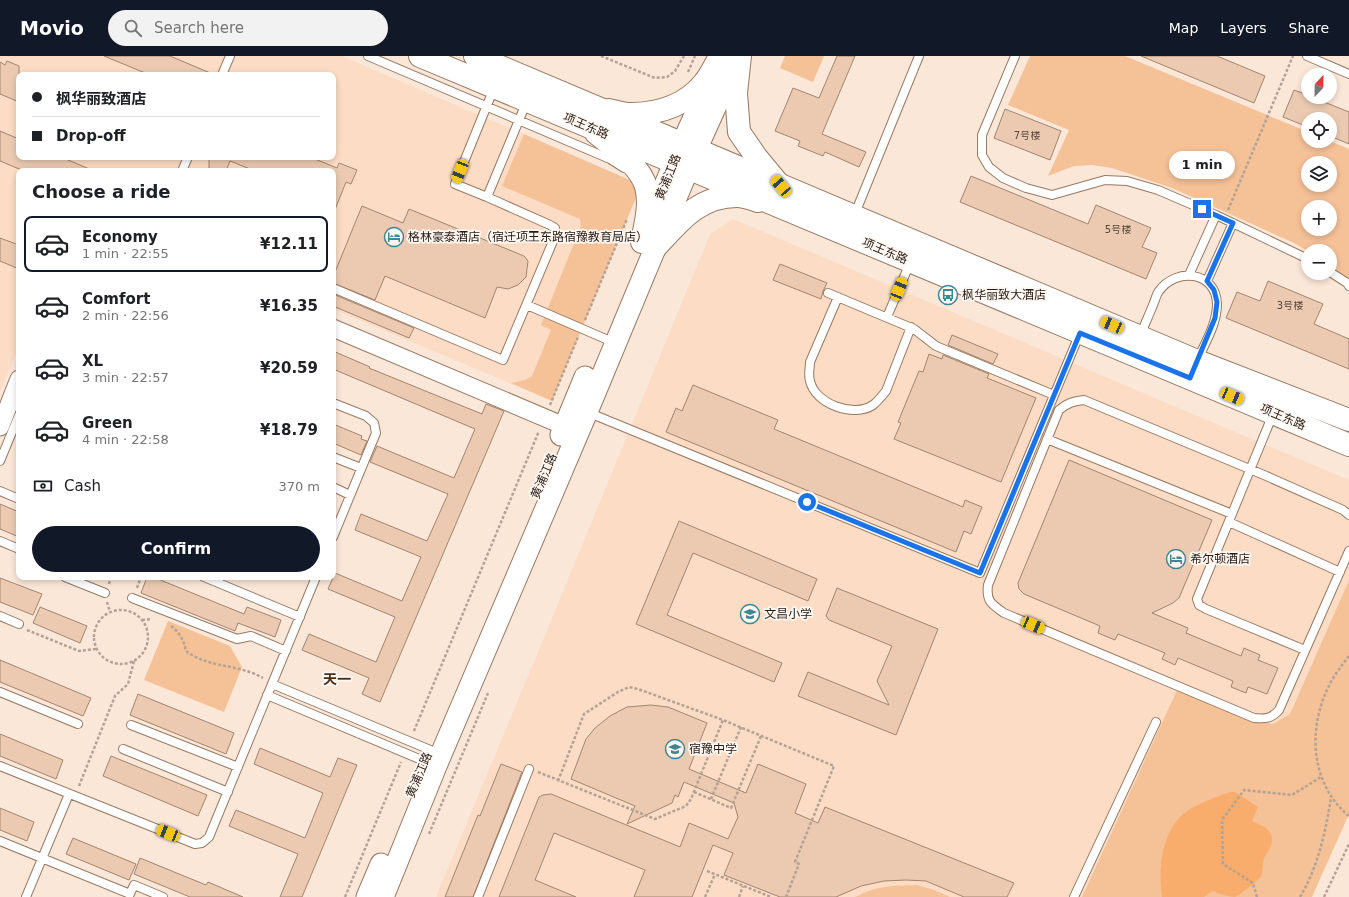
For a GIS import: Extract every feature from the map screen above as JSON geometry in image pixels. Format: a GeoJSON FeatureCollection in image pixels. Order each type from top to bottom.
{"type":"FeatureCollection","features":[{"type":"Feature","properties":{"kind":"main road","name":"项王东路"},"geometry":{"type":"LineString","coordinates":[[420,56],[490,97],[523,110],[590,116]]}},
{"type":"Feature","properties":{"kind":"main road","name":"项王东路"},"geometry":{"type":"LineString","coordinates":[[475,56],[590,116],[1136,346],[1194,370],[1349,420]]}},
{"type":"Feature","properties":{"kind":"main road"},"geometry":{"type":"LineString","coordinates":[[590,116],[654,112],[674,107],[692,96],[706,82],[721,56]]}},
{"type":"Feature","properties":{"kind":"main road"},"geometry":{"type":"LineString","coordinates":[[648,245],[700,205],[719,198],[777,195],[757,158],[739,132],[736,93],[739,56]]}},
{"type":"Feature","properties":{"kind":"main road"},"geometry":{"type":"LineString","coordinates":[[590,116],[643,179],[647,188],[648,199],[646,218],[648,245]]}},
{"type":"Feature","properties":{"kind":"main road","name":"项王东路"},"geometry":{"type":"LineString","coordinates":[[914,253],[1080,333],[1136,346]]}},
{"type":"Feature","properties":{"kind":"main road","name":"项王东路"},"geometry":{"type":"LineString","coordinates":[[1194,370],[1274,414],[1349,445]]}},
{"type":"Feature","properties":{"kind":"street","name":"黄浦江路"},"geometry":{"type":"LineString","coordinates":[[368,897],[433,757],[571,429],[685,156],[721,56]]}},
{"type":"Feature","properties":{"kind":"street","name":"黄浦江路"},"geometry":{"type":"LineString","coordinates":[[685,156],[739,56]]}},
{"type":"Feature","properties":{"kind":"street"},"geometry":{"type":"LineString","coordinates":[[336,329],[571,429]]}},
{"type":"Feature","properties":{"kind":"street","name":"黄浦江路"},"geometry":{"type":"LineString","coordinates":[[571,429],[587,412],[608,340]]}},
{"type":"Feature","properties":{"kind":"street"},"geometry":{"type":"LineString","coordinates":[[11,426],[16,397]]}},
{"type":"Feature","properties":{"kind":"street","name":"黄浦江路"},"geometry":{"type":"LineString","coordinates":[[383,897],[433,757]]}},
{"type":"Feature","properties":{"kind":"lane"},"geometry":{"type":"LineString","coordinates":[[223,72],[230,56]]}},
{"type":"Feature","properties":{"kind":"lane"},"geometry":{"type":"LineString","coordinates":[[336,289],[503,360],[556,234],[555,228],[550,225],[455,184],[490,97],[368,56]]}},
{"type":"Feature","properties":{"kind":"lane"},"geometry":{"type":"LineString","coordinates":[[850,226],[919,56]]}},
{"type":"Feature","properties":{"kind":"lane"},"geometry":{"type":"LineString","coordinates":[[1016,56],[982,135],[982,155],[989,168],[1003,178],[1026,188],[1052,195],[1105,180],[1127,181],[1158,190],[1216,215],[1301,256]]}},
{"type":"Feature","properties":{"kind":"lane"},"geometry":{"type":"LineString","coordinates":[[1307,56],[1349,74]]}},
{"type":"Feature","properties":{"kind":"lane"},"geometry":{"type":"LineString","coordinates":[[487,197],[523,110],[610,159],[626,170],[641,185]]}},
{"type":"Feature","properties":{"kind":"lane"},"geometry":{"type":"LineString","coordinates":[[1189,276],[1216,215]]}},
{"type":"Feature","properties":{"kind":"lane"},"geometry":{"type":"LineString","coordinates":[[1207,281],[1233,223]]}},
{"type":"Feature","properties":{"kind":"lane"},"geometry":{"type":"LineString","coordinates":[[887,317],[914,253]]}},
{"type":"Feature","properties":{"kind":"lane"},"geometry":{"type":"LineString","coordinates":[[1136,346],[1159,291],[1168,282],[1182,275],[1194,276],[1207,281],[1214,290],[1217,302],[1215,318],[1194,370]]}},
{"type":"Feature","properties":{"kind":"lane"},"geometry":{"type":"LineString","coordinates":[[1337,277],[1349,286]]}},
{"type":"Feature","properties":{"kind":"lane"},"geometry":{"type":"LineString","coordinates":[[828,293],[911,327],[936,346],[1054,395]]}},
{"type":"Feature","properties":{"kind":"lane"},"geometry":{"type":"LineString","coordinates":[[838,297],[810,362],[809,373],[810,381],[814,389],[821,397],[831,404],[852,410],[864,409],[873,405],[879,400],[886,391],[911,327]]}},
{"type":"Feature","properties":{"kind":"lane"},"geometry":{"type":"LineString","coordinates":[[527,305],[608,340]]}},
{"type":"Feature","properties":{"kind":"lane"},"geometry":{"type":"LineString","coordinates":[[587,412],[980,573],[1080,333]]}},
{"type":"Feature","properties":{"kind":"lane"},"geometry":{"type":"LineString","coordinates":[[1349,515],[1343,510],[1251,470],[1084,400],[1073,401],[1059,410],[988,585],[987,594],[989,601],[1004,613],[1254,718],[1266,719],[1274,716],[1279,710],[1349,551]]}},
{"type":"Feature","properties":{"kind":"lane"},"geometry":{"type":"LineString","coordinates":[[336,404],[366,416],[374,424],[376,433],[336,530]]}},
{"type":"Feature","properties":{"kind":"lane"},"geometry":{"type":"LineString","coordinates":[[1274,414],[1197,599],[1199,605],[1206,609],[1305,650]]}},
{"type":"Feature","properties":{"kind":"lane"},"geometry":{"type":"LineString","coordinates":[[0,461],[11,426]]}},
{"type":"Feature","properties":{"kind":"lane"},"geometry":{"type":"LineString","coordinates":[[1048,439],[1232,514]]}},
{"type":"Feature","properties":{"kind":"lane"},"geometry":{"type":"LineString","coordinates":[[336,458],[361,468]]}},
{"type":"Feature","properties":{"kind":"lane"},"geometry":{"type":"LineString","coordinates":[[336,488],[350,495]]}},
{"type":"Feature","properties":{"kind":"lane"},"geometry":{"type":"LineString","coordinates":[[0,491],[16,498]]}},
{"type":"Feature","properties":{"kind":"lane"},"geometry":{"type":"LineString","coordinates":[[1229,522],[1340,572]]}},
{"type":"Feature","properties":{"kind":"lane"},"geometry":{"type":"LineString","coordinates":[[0,541],[16,548]]}},
{"type":"Feature","properties":{"kind":"lane"},"geometry":{"type":"LineString","coordinates":[[72,580],[105,593]]}},
{"type":"Feature","properties":{"kind":"lane"},"geometry":{"type":"LineString","coordinates":[[211,580],[300,617]]}},
{"type":"Feature","properties":{"kind":"lane"},"geometry":{"type":"LineString","coordinates":[[0,766],[195,844],[202,843],[209,837],[315,580]]}},
{"type":"Feature","properties":{"kind":"lane"},"geometry":{"type":"LineString","coordinates":[[132,598],[237,639],[251,636],[286,651]]}},
{"type":"Feature","properties":{"kind":"lane"},"geometry":{"type":"LineString","coordinates":[[0,616],[21,626]]}},
{"type":"Feature","properties":{"kind":"lane"},"geometry":{"type":"LineString","coordinates":[[272,684],[410,741],[433,757]]}},
{"type":"Feature","properties":{"kind":"lane"},"geometry":{"type":"LineString","coordinates":[[0,692],[78,724]]}},
{"type":"Feature","properties":{"kind":"lane"},"geometry":{"type":"LineString","coordinates":[[268,695],[405,752],[433,757]]}},
{"type":"Feature","properties":{"kind":"lane"},"geometry":{"type":"LineString","coordinates":[[1074,897],[1156,722]]}},
{"type":"Feature","properties":{"kind":"lane"},"geometry":{"type":"LineString","coordinates":[[131,725],[238,767]]}},
{"type":"Feature","properties":{"kind":"lane"},"geometry":{"type":"LineString","coordinates":[[123,749],[228,792]]}},
{"type":"Feature","properties":{"kind":"lane"},"geometry":{"type":"LineString","coordinates":[[478,897],[532,770]]}},
{"type":"Feature","properties":{"kind":"lane"},"geometry":{"type":"LineString","coordinates":[[26,897],[42,858],[72,795]]}},
{"type":"Feature","properties":{"kind":"lane"},"geometry":{"type":"LineString","coordinates":[[0,841],[130,894],[134,885],[163,897]]}},
{"type":"Feature","properties":{"kind":"path"},"geometry":{"type":"LineString","coordinates":[[601,56],[655,78],[667,77],[674,71],[684,56]]}},
{"type":"Feature","properties":{"kind":"path"},"geometry":{"type":"LineString","coordinates":[[686,78],[695,56]]}},
{"type":"Feature","properties":{"kind":"path"},"geometry":{"type":"LineString","coordinates":[[1224,219],[1293,56]]}},
{"type":"Feature","properties":{"kind":"path"},"geometry":{"type":"LineString","coordinates":[[410,741],[629,214]]}},
{"type":"Feature","properties":{"kind":"path"},"geometry":{"type":"LineString","coordinates":[[127,610],[142,620],[147,628],[148,638],[142,655],[126,664],[117,664],[108,661],[101,656],[96,649],[94,640],[95,627],[102,617],[110,612],[127,610]]}},
{"type":"Feature","properties":{"kind":"path"},"geometry":{"type":"LineString","coordinates":[[142,620],[156,619]]}},
{"type":"Feature","properties":{"kind":"path"},"geometry":{"type":"LineString","coordinates":[[166,623],[176,630],[185,643],[186,650],[194,657],[214,664],[254,673],[272,684]]}},
{"type":"Feature","properties":{"kind":"path"},"geometry":{"type":"LineString","coordinates":[[21,626],[78,651],[96,649]]}},
{"type":"Feature","properties":{"kind":"path"},"geometry":{"type":"LineString","coordinates":[[1349,656],[1329,685],[1322,703],[1315,735],[1315,752],[1321,778],[1335,803],[1349,816]]}},
{"type":"Feature","properties":{"kind":"path"},"geometry":{"type":"LineString","coordinates":[[72,795],[115,696],[128,684],[134,660]]}},
{"type":"Feature","properties":{"kind":"path"},"geometry":{"type":"LineString","coordinates":[[558,781],[584,714],[618,692],[629,687],[723,720],[834,766],[795,862],[799,864],[786,897]]}},
{"type":"Feature","properties":{"kind":"path"},"geometry":{"type":"LineString","coordinates":[[532,770],[655,819],[686,806],[694,792],[723,720]]}},
{"type":"Feature","properties":{"kind":"path"},"geometry":{"type":"LineString","coordinates":[[711,799],[741,727]]}},
{"type":"Feature","properties":{"kind":"path"},"geometry":{"type":"LineString","coordinates":[[694,792],[732,808],[760,736]]}},
{"type":"Feature","properties":{"kind":"path"},"geometry":{"type":"LineString","coordinates":[[345,897],[405,752]]}},
{"type":"Feature","properties":{"kind":"path"},"geometry":{"type":"LineString","coordinates":[[1257,897],[1252,883],[1223,864],[1222,820],[1244,790],[1292,795],[1321,778]]}},
{"type":"Feature","properties":{"kind":"path"},"geometry":{"type":"LineString","coordinates":[[1300,897],[1317,859],[1327,822],[1331,796]]}},
{"type":"Feature","properties":{"kind":"path"},"geometry":{"type":"LineString","coordinates":[[1324,897],[1349,844]]}},
{"type":"Feature","properties":{"kind":"path"},"geometry":{"type":"LineString","coordinates":[[707,871],[771,897]]}},
{"type":"Feature","properties":{"kind":"path"},"geometry":{"type":"LineString","coordinates":[[705,897],[715,874]]}},
{"type":"Feature","properties":{"kind":"path"},"geometry":{"type":"LineString","coordinates":[[739,897],[743,886]]}},
{"type":"Feature","properties":{"kind":"shaded area"},"geometry":{"type":"Polygon","coordinates":[[[0,56],[342,56],[642,185],[552,401],[336,310],[336,168],[16,168],[16,353],[0,392],[0,56]]]}},
{"type":"Feature","properties":{"kind":"shaded area"},"geometry":{"type":"Polygon","coordinates":[[[785,56],[824,56],[813,82],[780,68],[785,56]]]}},
{"type":"Feature","properties":{"kind":"shaded area"},"geometry":{"type":"Polygon","coordinates":[[[1030,56],[1125,56],[1301,129],[1301,148],[1337,148],[1337,144],[1349,149],[1349,280],[1337,271],[1337,244],[1301,244],[1301,247],[1172,188],[1112,168],[1092,165],[1074,166],[1048,176],[1069,130],[1008,105],[1030,56]]]}},
{"type":"Feature","properties":{"kind":"shaded area"},"geometry":{"type":"Polygon","coordinates":[[[524,134],[641,185],[552,401],[511,383],[525,380],[532,376],[551,330],[541,325],[581,226],[580,219],[502,186],[524,134]]]}},
{"type":"Feature","properties":{"kind":"shaded area"},"geometry":{"type":"Polygon","coordinates":[[[733,219],[1349,480],[1349,580],[1290,714],[1273,724],[1258,722],[1174,698],[1082,897],[436,897],[710,234],[733,219]]]}},
{"type":"Feature","properties":{"kind":"shaded area"},"geometry":{"type":"Polygon","coordinates":[[[1349,580],[1349,814],[1312,897],[1082,897],[1178,688],[1258,722],[1273,724],[1290,714],[1349,580]]]}},
{"type":"Feature","properties":{"kind":"shaded area"},"geometry":{"type":"Polygon","coordinates":[[[168,621],[230,646],[242,667],[224,712],[144,680],[168,621]]]}},
{"type":"Feature","properties":{"kind":"shaded area"},"geometry":{"type":"Polygon","coordinates":[[[1230,792],[1235,792],[1258,807],[1252,821],[1265,827],[1271,834],[1272,841],[1264,858],[1261,876],[1241,894],[1235,897],[1226,896],[1212,891],[1204,897],[1162,897],[1160,876],[1161,864],[1165,843],[1169,832],[1182,815],[1205,802],[1230,792]]]}},
{"type":"Feature","properties":{"kind":"shaded area"},"geometry":{"type":"Polygon","coordinates":[[[917,885],[950,897],[855,897],[878,888],[917,885]]]}},
{"type":"Feature","properties":{"kind":"building"},"geometry":{"type":"Polygon","coordinates":[[[104,56],[170,56],[208,72],[143,72],[104,56]]]}},
{"type":"Feature","properties":{"kind":"building"},"geometry":{"type":"Polygon","coordinates":[[[837,56],[855,56],[822,134],[866,152],[859,167],[825,152],[823,156],[798,146],[800,141],[775,131],[793,88],[819,98],[837,56]]]}},
{"type":"Feature","properties":{"kind":"building"},"geometry":{"type":"Polygon","coordinates":[[[1141,56],[1217,56],[1265,76],[1254,103],[1141,56]]]}},
{"type":"Feature","properties":{"kind":"building"},"geometry":{"type":"Polygon","coordinates":[[[7,61],[19,66],[19,72],[16,72],[16,101],[0,94],[0,62],[5,65],[7,61]]]}},
{"type":"Feature","properties":{"kind":"building"},"geometry":{"type":"Polygon","coordinates":[[[1294,90],[1301,92],[1301,104],[1329,104],[1349,112],[1349,144],[1337,139],[1337,112],[1301,112],[1301,124],[1283,117],[1294,90]]]}},
{"type":"Feature","properties":{"kind":"building"},"geometry":{"type":"Polygon","coordinates":[[[1005,109],[1061,131],[1050,160],[994,138],[1005,109]]]}},
{"type":"Feature","properties":{"kind":"building"},"geometry":{"type":"Polygon","coordinates":[[[0,131],[16,138],[16,160],[68,160],[87,168],[17,168],[0,161],[0,131]]]}},
{"type":"Feature","properties":{"kind":"building"},"geometry":{"type":"Polygon","coordinates":[[[209,160],[317,160],[337,168],[339,163],[357,170],[351,184],[346,182],[336,207],[336,168],[248,168],[230,161],[227,168],[209,168],[209,160]]]}},
{"type":"Feature","properties":{"kind":"building"},"geometry":{"type":"Polygon","coordinates":[[[971,176],[1088,224],[1096,205],[1151,228],[1142,247],[1157,253],[1146,279],[960,202],[971,176]]]}},
{"type":"Feature","properties":{"kind":"building"},"geometry":{"type":"Polygon","coordinates":[[[362,206],[403,223],[409,209],[524,256],[528,261],[526,277],[518,285],[508,289],[497,287],[485,318],[385,276],[375,300],[336,284],[336,270],[362,206]]]}},
{"type":"Feature","properties":{"kind":"building"},"geometry":{"type":"Polygon","coordinates":[[[0,238],[16,244],[16,268],[0,261],[0,238]]]}},
{"type":"Feature","properties":{"kind":"building"},"geometry":{"type":"Polygon","coordinates":[[[780,264],[827,283],[821,299],[773,280],[780,264]]]}},
{"type":"Feature","properties":{"kind":"building"},"geometry":{"type":"Polygon","coordinates":[[[1268,281],[1323,304],[1314,324],[1349,339],[1349,369],[1226,318],[1237,292],[1260,301],[1268,281]]]}},
{"type":"Feature","properties":{"kind":"building"},"geometry":{"type":"Polygon","coordinates":[[[336,295],[414,328],[409,338],[336,307],[336,295]]]}},
{"type":"Feature","properties":{"kind":"building"},"geometry":{"type":"Polygon","coordinates":[[[952,335],[998,354],[993,364],[948,345],[952,335]]]}},
{"type":"Feature","properties":{"kind":"building"},"geometry":{"type":"Polygon","coordinates":[[[336,352],[370,367],[369,368],[482,414],[486,404],[504,411],[380,702],[362,694],[369,678],[302,650],[309,634],[376,662],[395,617],[328,589],[332,580],[336,580],[336,573],[402,601],[421,557],[355,530],[361,514],[427,541],[448,494],[370,462],[377,446],[454,478],[475,429],[336,370],[336,352]]]}},
{"type":"Feature","properties":{"kind":"building"},"geometry":{"type":"Polygon","coordinates":[[[929,354],[942,359],[943,355],[989,374],[987,378],[1036,398],[1001,482],[894,439],[901,423],[898,422],[919,371],[923,372],[929,354]]]}},
{"type":"Feature","properties":{"kind":"building"},"geometry":{"type":"Polygon","coordinates":[[[693,385],[778,420],[774,429],[963,507],[965,500],[982,507],[971,534],[964,531],[956,552],[666,432],[676,408],[682,411],[693,385]]]}},
{"type":"Feature","properties":{"kind":"building"},"geometry":{"type":"Polygon","coordinates":[[[336,425],[362,436],[361,439],[367,441],[361,455],[336,444],[336,425]]]}},
{"type":"Feature","properties":{"kind":"building"},"geometry":{"type":"Polygon","coordinates":[[[1069,460],[1212,520],[1179,598],[1173,603],[1152,613],[1188,628],[1186,633],[1241,656],[1244,648],[1260,655],[1258,660],[1278,668],[1267,694],[1248,687],[1246,693],[1231,687],[1233,681],[1178,658],[1175,665],[1162,659],[1165,653],[1118,634],[1115,640],[1098,633],[1100,626],[1024,594],[1019,589],[1018,583],[1069,460]]]}},
{"type":"Feature","properties":{"kind":"building"},"geometry":{"type":"Polygon","coordinates":[[[0,504],[16,511],[16,536],[0,529],[0,504]]]}},
{"type":"Feature","properties":{"kind":"building"},"geometry":{"type":"Polygon","coordinates":[[[679,521],[817,579],[808,601],[693,553],[667,615],[782,663],[774,682],[636,624],[679,521]]]}},
{"type":"Feature","properties":{"kind":"building"},"geometry":{"type":"Polygon","coordinates":[[[0,578],[42,594],[33,615],[0,602],[0,578]]]}},
{"type":"Feature","properties":{"kind":"building"},"geometry":{"type":"Polygon","coordinates":[[[146,580],[160,580],[244,614],[247,607],[281,620],[275,637],[238,623],[235,631],[141,593],[146,580]]]}},
{"type":"Feature","properties":{"kind":"building"},"geometry":{"type":"Polygon","coordinates":[[[837,588],[938,629],[896,735],[798,696],[808,672],[889,705],[877,681],[892,646],[829,620],[826,616],[837,588]]]}},
{"type":"Feature","properties":{"kind":"building"},"geometry":{"type":"Polygon","coordinates":[[[40,607],[87,626],[80,643],[33,623],[40,607]]]}},
{"type":"Feature","properties":{"kind":"building"},"geometry":{"type":"Polygon","coordinates":[[[0,660],[91,698],[83,716],[0,682],[0,660]]]}},
{"type":"Feature","properties":{"kind":"building"},"geometry":{"type":"Polygon","coordinates":[[[138,694],[234,733],[226,754],[130,715],[138,694]]]}},
{"type":"Feature","properties":{"kind":"building"},"geometry":{"type":"Polygon","coordinates":[[[651,705],[668,707],[707,723],[689,769],[746,793],[758,764],[806,784],[795,813],[818,823],[825,807],[1014,883],[1007,897],[964,897],[926,881],[906,880],[884,881],[861,886],[836,897],[780,897],[724,875],[733,853],[713,845],[692,897],[634,897],[645,870],[554,833],[535,880],[576,897],[499,897],[539,797],[543,795],[551,794],[680,847],[689,823],[728,839],[738,817],[734,803],[684,782],[678,797],[675,795],[672,803],[627,824],[635,806],[571,779],[586,739],[595,728],[610,716],[627,707],[651,705]]]}},
{"type":"Feature","properties":{"kind":"building"},"geometry":{"type":"Polygon","coordinates":[[[0,734],[63,760],[56,779],[0,756],[0,734]]]}},
{"type":"Feature","properties":{"kind":"building"},"geometry":{"type":"Polygon","coordinates":[[[260,748],[330,777],[338,758],[357,765],[302,897],[280,897],[298,854],[229,826],[236,810],[305,838],[323,793],[254,764],[260,748]]]}},
{"type":"Feature","properties":{"kind":"building"},"geometry":{"type":"Polygon","coordinates":[[[111,756],[207,795],[198,816],[103,776],[111,756]]]}},
{"type":"Feature","properties":{"kind":"building"},"geometry":{"type":"Polygon","coordinates":[[[501,764],[522,772],[473,897],[445,897],[478,815],[480,816],[501,764]]]}},
{"type":"Feature","properties":{"kind":"building"},"geometry":{"type":"Polygon","coordinates":[[[0,808],[34,822],[27,841],[0,830],[0,808]]]}},
{"type":"Feature","properties":{"kind":"building"},"geometry":{"type":"Polygon","coordinates":[[[73,838],[136,864],[129,880],[66,854],[73,838]]]}},
{"type":"Feature","properties":{"kind":"building"},"geometry":{"type":"Polygon","coordinates":[[[140,858],[206,885],[208,882],[243,897],[190,897],[134,874],[140,858]]]}},
{"type":"Feature","properties":{"kind":"place","name":"格林豪泰酒店（宿迁项王东路宿豫教育局店）"},"geometry":{"type":"Point","coordinates":[394,237]}},
{"type":"Feature","properties":{"kind":"place","name":"枫华丽致大酒店"},"geometry":{"type":"Point","coordinates":[948,295]}},
{"type":"Feature","properties":{"kind":"place","name":"希尔顿酒店"},"geometry":{"type":"Point","coordinates":[1176,559]}},
{"type":"Feature","properties":{"kind":"place","name":"文昌小学"},"geometry":{"type":"Point","coordinates":[750,614]}},
{"type":"Feature","properties":{"kind":"place","name":"宿豫中学"},"geometry":{"type":"Point","coordinates":[675,749]}},
{"type":"Feature","properties":{"kind":"district","name":"天一"},"geometry":{"type":"Point","coordinates":[337,679]}},
{"type":"Feature","properties":{"kind":"route"},"geometry":{"type":"LineString","coordinates":[[807,502],[980,573],[1080,333],[1190,378],[1215,318],[1217,302],[1214,290],[1207,281],[1233,223],[1202,209]]}}]}
